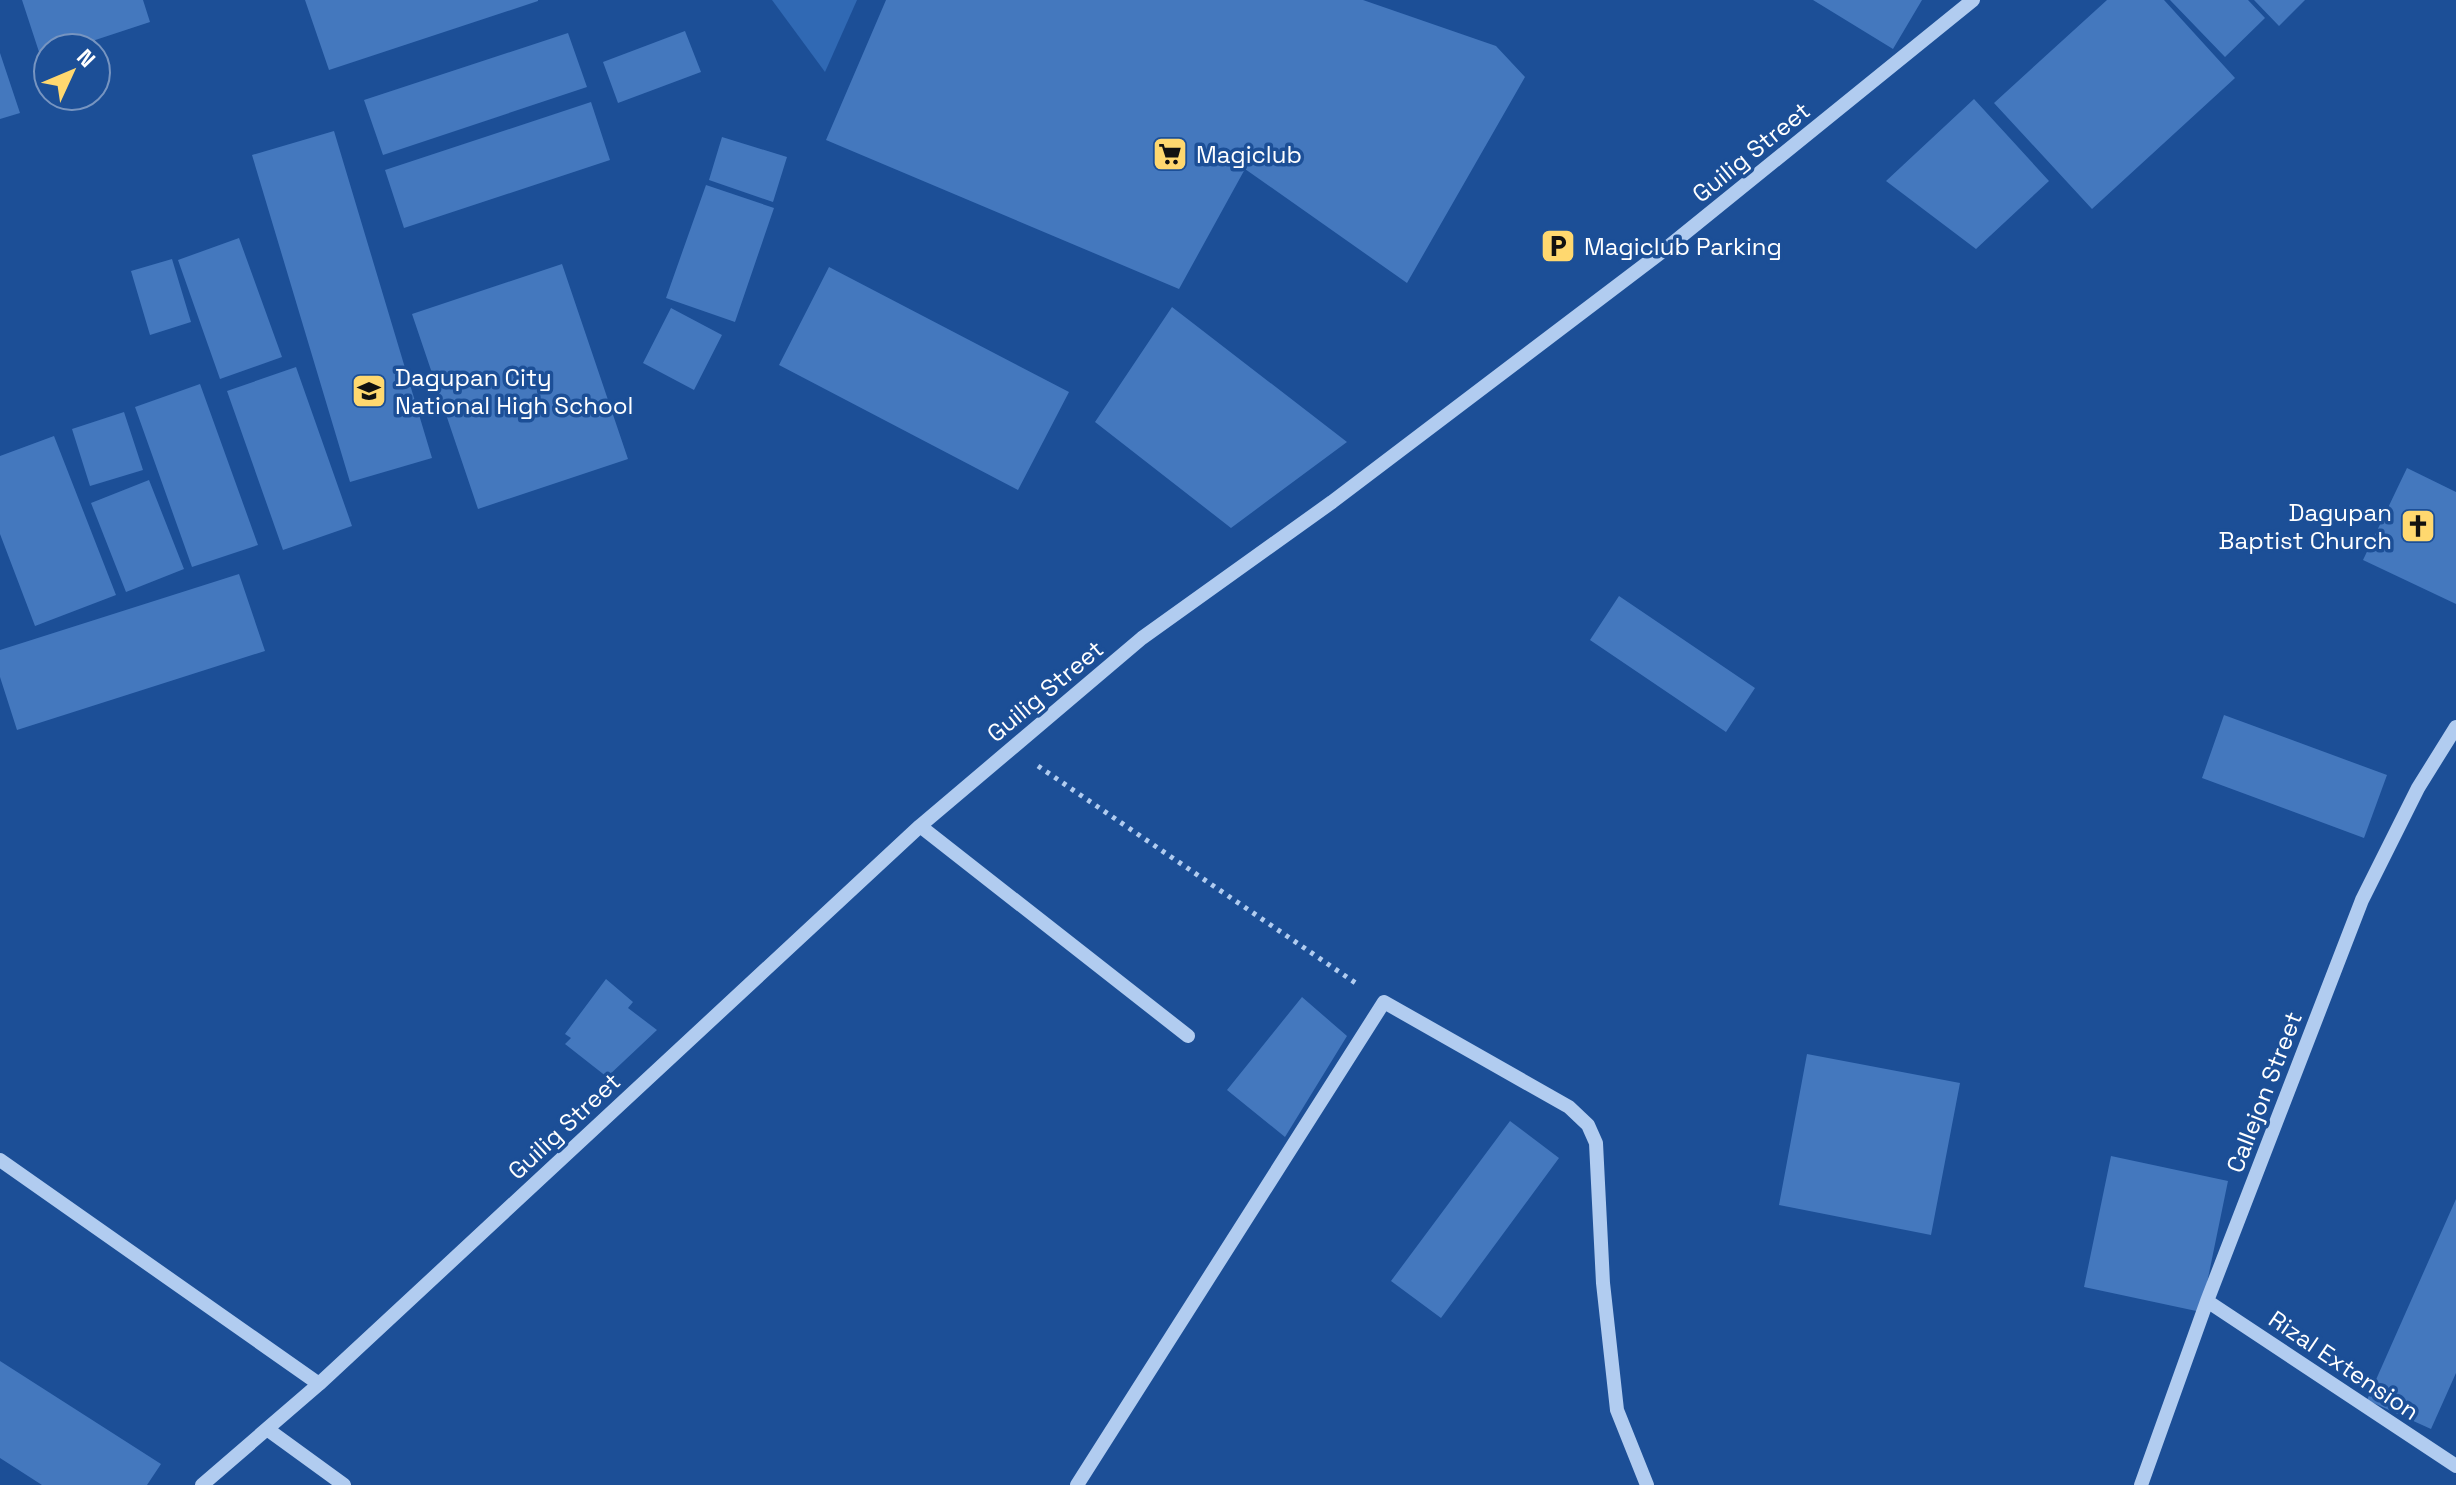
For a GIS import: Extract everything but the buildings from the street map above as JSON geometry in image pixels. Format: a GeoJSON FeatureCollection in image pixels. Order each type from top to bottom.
{"type":"FeatureCollection","features":[{"type":"Feature","properties":{"kind":"street","name":"Guilig Street"},"geometry":{"type":"LineString","coordinates":[[202,1485],[319,1384],[920,826],[1142,638],[1332,502],[1663,251],[1973,0]]}},
{"type":"Feature","properties":{"kind":"street","name":"Callejon Street"},"geometry":{"type":"LineString","coordinates":[[2141,1485],[2207,1301],[2362,900],[2418,788],[2456,727]]}},
{"type":"Feature","properties":{"kind":"street"},"geometry":{"type":"LineString","coordinates":[[920,826],[1188,1036]]}},
{"type":"Feature","properties":{"kind":"street"},"geometry":{"type":"LineString","coordinates":[[1077,1485],[1384,1002],[1569,1107],[1588,1125],[1596,1143],[1603,1283],[1617,1410],[1647,1485]]}},
{"type":"Feature","properties":{"kind":"street"},"geometry":{"type":"LineString","coordinates":[[0,1160],[319,1384]]}},
{"type":"Feature","properties":{"kind":"street","name":"Rizal Extension"},"geometry":{"type":"LineString","coordinates":[[2207,1301],[2456,1466]]}},
{"type":"Feature","properties":{"kind":"street"},"geometry":{"type":"LineString","coordinates":[[267,1429],[344,1485]]}},
{"type":"Feature","properties":{"kind":"path"},"geometry":{"type":"LineString","coordinates":[[1011,748],[1384,1002]]}},
{"type":"Feature","properties":{"kind":"shaded area"},"geometry":{"type":"Polygon","coordinates":[[[772,0],[857,0],[825,72],[772,0]]]}},
{"type":"Feature","properties":{"kind":"place","name":"Magiclub"},"geometry":{"type":"Point","coordinates":[1170,154]}},
{"type":"Feature","properties":{"kind":"place","name":"Magiclub Parking"},"geometry":{"type":"Point","coordinates":[1558,246]}},
{"type":"Feature","properties":{"kind":"place","name":"Dagupan City National High School"},"geometry":{"type":"Point","coordinates":[369,391]}},
{"type":"Feature","properties":{"kind":"place","name":"Dagupan Baptist Church"},"geometry":{"type":"Point","coordinates":[2418,526]}}]}
